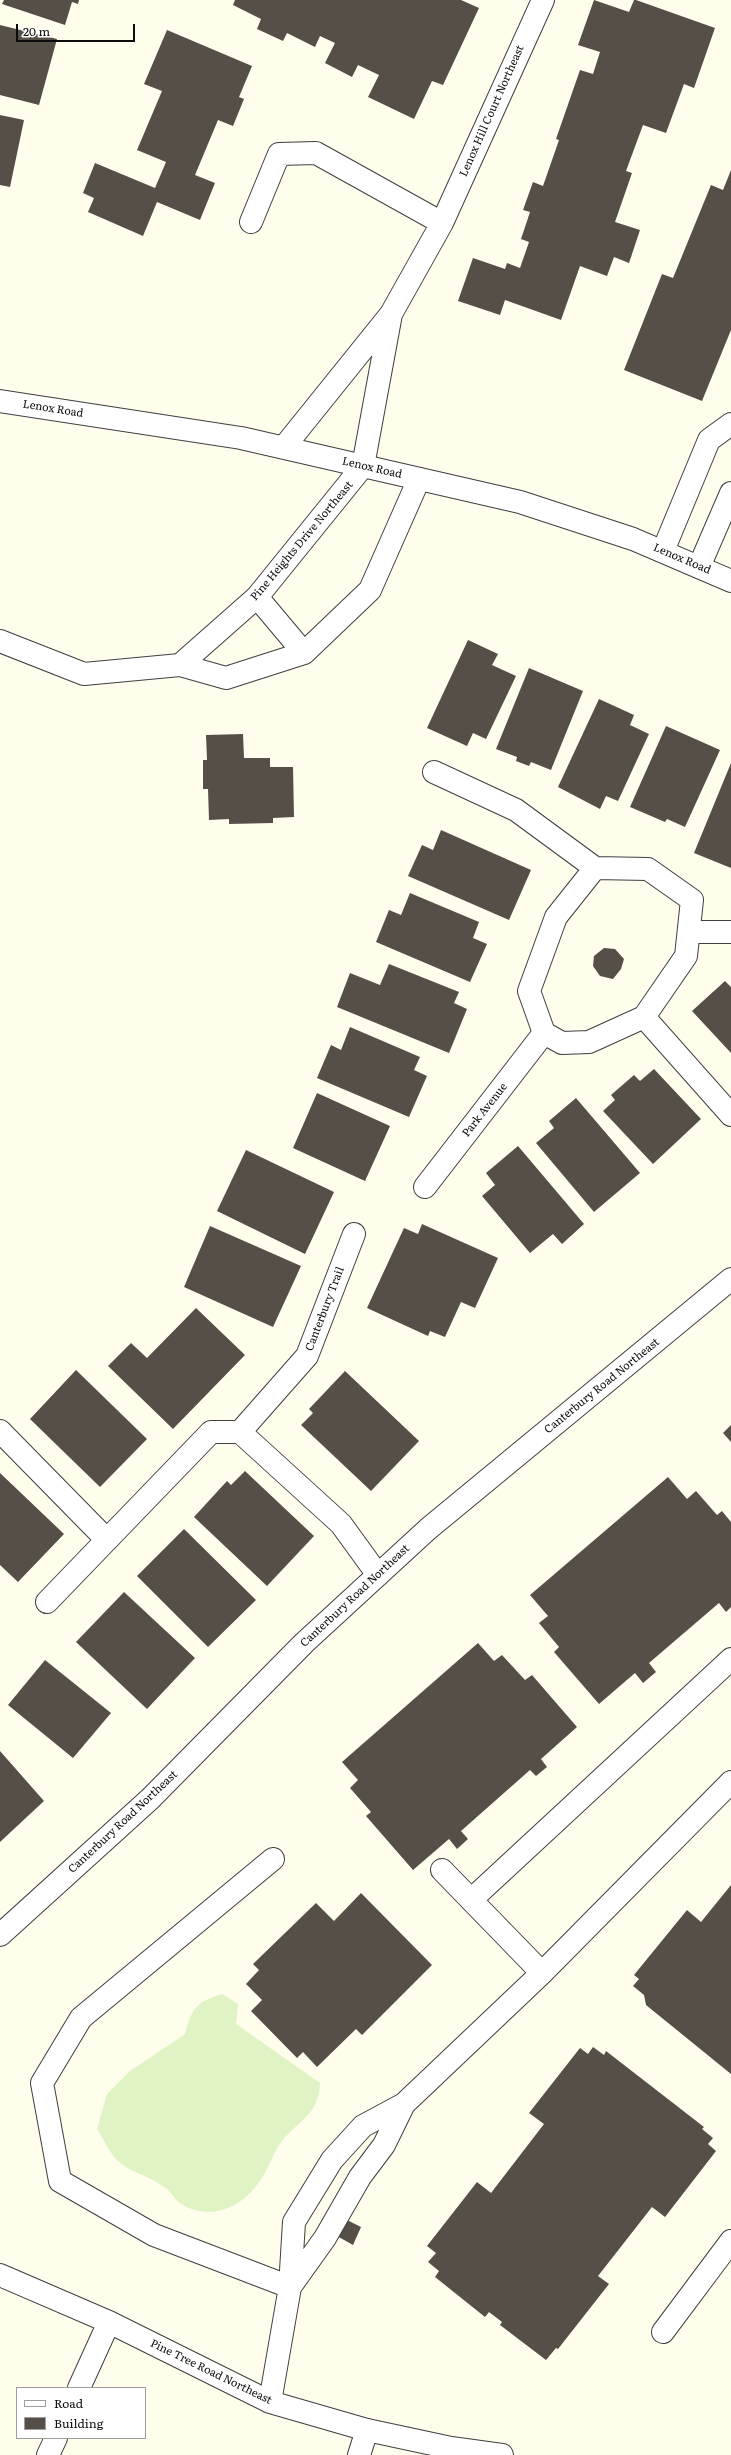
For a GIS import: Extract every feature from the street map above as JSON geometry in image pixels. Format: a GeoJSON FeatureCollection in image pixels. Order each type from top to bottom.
{"type":"FeatureCollection","features":[{"type":"Feature","properties":{"kind":"street","name":"Lenox Hill Court Northeast"},"geometry":{"type":"LineString","coordinates":[[284,447],[391,314],[442,223],[543,0]]}},
{"type":"Feature","properties":{"kind":"street"},"geometry":{"type":"LineString","coordinates":[[251,222],[279,154],[316,152],[442,223]]}},
{"type":"Feature","properties":{"kind":"street","name":"Lenox Hill Court Northeast"},"geometry":{"type":"LineString","coordinates":[[363,466],[391,314]]}},
{"type":"Feature","properties":{"kind":"street","name":"Lenox Road"},"geometry":{"type":"LineString","coordinates":[[0,401],[242,438],[520,502],[633,539],[731,581]]}},
{"type":"Feature","properties":{"kind":"street"},"geometry":{"type":"LineString","coordinates":[[663,551],[709,440],[731,424]]}},
{"type":"Feature","properties":{"kind":"street","name":"Pine Heights Drive Northeast"},"geometry":{"type":"LineString","coordinates":[[180,664],[257,597],[363,466]]}},
{"type":"Feature","properties":{"kind":"street"},"geometry":{"type":"LineString","coordinates":[[0,641],[84,674],[180,664],[226,678],[304,653],[370,590],[419,478]]}},
{"type":"Feature","properties":{"kind":"street"},"geometry":{"type":"LineString","coordinates":[[699,567],[731,493]]}},
{"type":"Feature","properties":{"kind":"street"},"geometry":{"type":"LineString","coordinates":[[257,597],[304,653]]}},
{"type":"Feature","properties":{"kind":"street"},"geometry":{"type":"LineString","coordinates":[[434,772],[516,810],[594,868],[648,869],[692,900],[686,956],[644,1017],[589,1042],[562,1043],[544,1033],[528,991],[556,917],[594,868]]}},
{"type":"Feature","properties":{"kind":"street"},"geometry":{"type":"LineString","coordinates":[[689,932],[731,932]]}},
{"type":"Feature","properties":{"kind":"street"},"geometry":{"type":"LineString","coordinates":[[644,1017],[731,1115]]}},
{"type":"Feature","properties":{"kind":"street","name":"Park Avenue"},"geometry":{"type":"LineString","coordinates":[[425,1187],[544,1033]]}},
{"type":"Feature","properties":{"kind":"street","name":"Canterbury Trail"},"geometry":{"type":"LineString","coordinates":[[240,1432],[307,1356],[354,1234]]}},
{"type":"Feature","properties":{"kind":"street","name":"Canterbury Road Northeast"},"geometry":{"type":"LineString","coordinates":[[0,1935],[150,1799],[304,1643],[428,1529],[731,1279]]}},
{"type":"Feature","properties":{"kind":"street"},"geometry":{"type":"LineString","coordinates":[[0,1431],[107,1540]]}},
{"type":"Feature","properties":{"kind":"street"},"geometry":{"type":"LineString","coordinates":[[47,1602],[211,1432],[240,1432],[341,1524],[378,1575]]}},
{"type":"Feature","properties":{"kind":"street"},"geometry":{"type":"LineString","coordinates":[[471,1900],[731,1659]]}},
{"type":"Feature","properties":{"kind":"street"},"geometry":{"type":"LineString","coordinates":[[270,2402],[290,2287],[294,2222],[332,2160],[363,2126],[404,2104],[542,1973],[731,1782]]}},
{"type":"Feature","properties":{"kind":"street"},"geometry":{"type":"LineString","coordinates":[[273,1859],[81,2018],[42,2082],[60,2182],[154,2235],[290,2287]]}},
{"type":"Feature","properties":{"kind":"street"},"geometry":{"type":"LineString","coordinates":[[442,1870],[542,1973]]}},
{"type":"Feature","properties":{"kind":"street"},"geometry":{"type":"LineString","coordinates":[[290,2287],[325,2238],[357,2182],[384,2145],[404,2104]]}},
{"type":"Feature","properties":{"kind":"street"},"geometry":{"type":"LineString","coordinates":[[332,2160],[357,2182]]}},
{"type":"Feature","properties":{"kind":"street"},"geometry":{"type":"LineString","coordinates":[[663,2332],[731,2241]]}},
{"type":"Feature","properties":{"kind":"street","name":"Pine Tree Road Northeast"},"geometry":{"type":"LineString","coordinates":[[0,2275],[109,2322],[270,2402],[367,2430],[450,2448],[502,2455]]}},
{"type":"Feature","properties":{"kind":"street"},"geometry":{"type":"LineString","coordinates":[[79,2387],[109,2322]]}},
{"type":"Feature","properties":{"kind":"street"},"geometry":{"type":"LineString","coordinates":[[360,2455],[367,2430]]}},
{"type":"Feature","properties":{"kind":"street"},"geometry":{"type":"LineString","coordinates":[[48,2455],[56,2439]]}},
{"type":"Feature","properties":{"kind":"green space"},"geometry":{"type":"Polygon","coordinates":[[[222,1994],[238,2004],[236,2024],[320,2083],[319,2093],[312,2109],[282,2141],[265,2172],[248,2195],[238,2203],[228,2208],[205,2212],[181,2204],[169,2191],[158,2183],[120,2163],[110,2151],[97,2129],[107,2094],[130,2071],[185,2034],[190,2018],[196,2007],[206,2000],[222,1994]]]}},
{"type":"Feature","properties":{"kind":"building"},"geometry":{"type":"Polygon","coordinates":[[[4,0],[79,0],[78,4],[72,2],[65,25],[2,4],[4,0]]]}},
{"type":"Feature","properties":{"kind":"building"},"geometry":{"type":"Polygon","coordinates":[[[235,0],[461,0],[479,8],[443,85],[432,81],[414,119],[368,97],[379,75],[358,65],[352,77],[325,63],[335,43],[320,36],[315,47],[287,33],[283,41],[257,29],[261,19],[233,5],[235,0]]]}},
{"type":"Feature","properties":{"kind":"building"},"geometry":{"type":"Polygon","coordinates":[[[594,0],[629,12],[634,0],[636,0],[715,28],[694,88],[684,84],[666,133],[643,125],[626,171],[632,173],[615,222],[640,230],[629,263],[614,257],[607,276],[580,266],[561,320],[505,300],[500,315],[458,301],[473,258],[505,269],[507,263],[520,268],[529,242],[521,239],[530,212],[523,210],[533,182],[543,186],[559,140],[556,139],[580,70],[593,74],[600,52],[578,45],[594,0]]]}},
{"type":"Feature","properties":{"kind":"building"},"geometry":{"type":"Polygon","coordinates":[[[0,25],[57,39],[39,105],[0,95],[0,25]]]}},
{"type":"Feature","properties":{"kind":"building"},"geometry":{"type":"Polygon","coordinates":[[[167,30],[252,66],[239,97],[244,99],[233,126],[218,120],[195,175],[215,183],[200,220],[157,202],[143,236],[88,212],[94,198],[83,193],[95,163],[155,188],[166,162],[137,150],[162,91],[144,84],[167,30]]]}},
{"type":"Feature","properties":{"kind":"building"},"geometry":{"type":"Polygon","coordinates":[[[0,115],[24,120],[10,187],[0,185],[0,115]]]}},
{"type":"Feature","properties":{"kind":"building"},"geometry":{"type":"Polygon","coordinates":[[[731,170],[731,330],[702,401],[624,370],[662,274],[673,278],[711,185],[723,190],[731,170]]]}},
{"type":"Feature","properties":{"kind":"building"},"geometry":{"type":"Polygon","coordinates":[[[468,640],[498,654],[492,665],[516,676],[486,739],[473,733],[467,746],[427,728],[468,640]]]}},
{"type":"Feature","properties":{"kind":"building"},"geometry":{"type":"Polygon","coordinates":[[[529,668],[583,691],[551,770],[531,762],[529,766],[516,761],[517,757],[496,749],[529,668]]]}},
{"type":"Feature","properties":{"kind":"building"},"geometry":{"type":"Polygon","coordinates":[[[599,699],[634,715],[630,725],[649,734],[618,801],[606,796],[600,809],[558,787],[599,699]]]}},
{"type":"Feature","properties":{"kind":"building"},"geometry":{"type":"Polygon","coordinates":[[[666,726],[720,750],[685,827],[667,819],[665,822],[630,807],[666,726]]]}},
{"type":"Feature","properties":{"kind":"building"},"geometry":{"type":"Polygon","coordinates":[[[243,734],[244,758],[270,758],[270,767],[293,767],[294,817],[273,818],[273,823],[229,824],[229,819],[209,820],[208,789],[203,789],[203,760],[207,760],[206,735],[243,734]]]}},
{"type":"Feature","properties":{"kind":"building"},"geometry":{"type":"Polygon","coordinates":[[[731,763],[731,868],[694,853],[731,763]]]}},
{"type":"Feature","properties":{"kind":"building"},"geometry":{"type":"Polygon","coordinates":[[[441,830],[531,870],[509,920],[408,876],[422,845],[433,850],[441,830]]]}},
{"type":"Feature","properties":{"kind":"building"},"geometry":{"type":"Polygon","coordinates":[[[410,893],[479,922],[473,938],[487,944],[470,982],[376,942],[389,910],[401,915],[410,893]]]}},
{"type":"Feature","properties":{"kind":"building"},"geometry":{"type":"Polygon","coordinates":[[[604,948],[615,949],[624,959],[621,969],[613,979],[600,976],[593,966],[594,956],[604,948]]]}},
{"type":"Feature","properties":{"kind":"building"},"geometry":{"type":"Polygon","coordinates":[[[389,964],[459,992],[454,1003],[467,1009],[449,1053],[337,1007],[350,973],[380,985],[389,964]]]}},
{"type":"Feature","properties":{"kind":"building"},"geometry":{"type":"Polygon","coordinates":[[[725,981],[731,987],[731,1053],[692,1011],[725,981]]]}},
{"type":"Feature","properties":{"kind":"building"},"geometry":{"type":"Polygon","coordinates":[[[350,1027],[420,1057],[414,1070],[427,1076],[409,1117],[317,1078],[331,1045],[341,1050],[350,1027]]]}},
{"type":"Feature","properties":{"kind":"building"},"geometry":{"type":"Polygon","coordinates":[[[654,1069],[701,1119],[653,1164],[603,1111],[615,1100],[611,1095],[634,1075],[640,1081],[654,1069]]]}},
{"type":"Feature","properties":{"kind":"building"},"geometry":{"type":"Polygon","coordinates":[[[317,1093],[390,1126],[365,1181],[293,1148],[317,1093]]]}},
{"type":"Feature","properties":{"kind":"building"},"geometry":{"type":"Polygon","coordinates":[[[576,1098],[640,1173],[594,1212],[536,1143],[554,1128],[549,1121],[576,1098]]]}},
{"type":"Feature","properties":{"kind":"building"},"geometry":{"type":"Polygon","coordinates":[[[518,1146],[584,1224],[562,1244],[553,1234],[530,1253],[482,1196],[495,1185],[486,1173],[518,1146]]]}},
{"type":"Feature","properties":{"kind":"building"},"geometry":{"type":"Polygon","coordinates":[[[246,1150],[334,1192],[305,1254],[217,1211],[246,1150]]]}},
{"type":"Feature","properties":{"kind":"building"},"geometry":{"type":"Polygon","coordinates":[[[422,1224],[498,1258],[475,1308],[461,1302],[445,1337],[430,1331],[428,1336],[367,1308],[404,1228],[418,1234],[422,1224]]]}},
{"type":"Feature","properties":{"kind":"building"},"geometry":{"type":"Polygon","coordinates":[[[210,1226],[301,1266],[273,1327],[184,1287],[210,1226]]]}},
{"type":"Feature","properties":{"kind":"building"},"geometry":{"type":"Polygon","coordinates":[[[196,1308],[245,1355],[173,1429],[108,1366],[131,1343],[147,1358],[196,1308]]]}},
{"type":"Feature","properties":{"kind":"building"},"geometry":{"type":"Polygon","coordinates":[[[76,1370],[147,1439],[100,1487],[30,1419],[76,1370]]]}},
{"type":"Feature","properties":{"kind":"building"},"geometry":{"type":"Polygon","coordinates":[[[345,1371],[419,1441],[371,1491],[301,1425],[313,1413],[309,1409],[345,1371]]]}},
{"type":"Feature","properties":{"kind":"building"},"geometry":{"type":"Polygon","coordinates":[[[731,1425],[731,1442],[723,1433],[731,1425]]]}},
{"type":"Feature","properties":{"kind":"building"},"geometry":{"type":"Polygon","coordinates":[[[245,1471],[314,1536],[267,1586],[194,1517],[227,1481],[231,1485],[245,1471]]]}},
{"type":"Feature","properties":{"kind":"building"},"geometry":{"type":"Polygon","coordinates":[[[0,1473],[64,1534],[18,1582],[0,1565],[0,1473]]]}},
{"type":"Feature","properties":{"kind":"building"},"geometry":{"type":"Polygon","coordinates":[[[668,1477],[687,1499],[696,1491],[717,1515],[722,1511],[731,1522],[731,1607],[726,1612],[719,1603],[649,1663],[656,1672],[643,1683],[635,1673],[599,1704],[554,1652],[559,1647],[539,1623],[548,1616],[530,1595],[668,1477]]]}},
{"type":"Feature","properties":{"kind":"building"},"geometry":{"type":"Polygon","coordinates":[[[184,1529],[256,1600],[208,1647],[137,1576],[184,1529]]]}},
{"type":"Feature","properties":{"kind":"building"},"geometry":{"type":"Polygon","coordinates":[[[124,1592],[195,1658],[147,1709],[76,1642],[124,1592]]]}},
{"type":"Feature","properties":{"kind":"building"},"geometry":{"type":"Polygon","coordinates":[[[478,1643],[494,1661],[502,1655],[525,1680],[532,1675],[577,1727],[541,1759],[547,1767],[536,1776],[530,1770],[461,1831],[468,1839],[457,1849],[449,1839],[413,1870],[366,1816],[371,1812],[350,1788],[358,1780],[342,1762],[478,1643]]]}},
{"type":"Feature","properties":{"kind":"building"},"geometry":{"type":"Polygon","coordinates":[[[45,1660],[111,1713],[73,1758],[8,1705],[45,1660]]]}},
{"type":"Feature","properties":{"kind":"building"},"geometry":{"type":"Polygon","coordinates":[[[0,1751],[44,1801],[0,1842],[0,1751]]]}},
{"type":"Feature","properties":{"kind":"building"},"geometry":{"type":"Polygon","coordinates":[[[731,1885],[731,2074],[646,2005],[644,1995],[633,1986],[639,1979],[634,1975],[687,1910],[701,1922],[731,1885]]]}},
{"type":"Feature","properties":{"kind":"building"},"geometry":{"type":"Polygon","coordinates":[[[361,1893],[432,1965],[362,2035],[356,2029],[317,2067],[303,2052],[297,2058],[251,2011],[262,2000],[246,1984],[259,1970],[253,1964],[316,1903],[334,1921],[361,1893]]]}},
{"type":"Feature","properties":{"kind":"building"},"geometry":{"type":"Polygon","coordinates":[[[593,2047],[604,2055],[606,2051],[704,2127],[702,2129],[713,2138],[708,2144],[716,2151],[665,2217],[652,2207],[598,2276],[609,2284],[558,2349],[556,2348],[546,2360],[500,2325],[502,2322],[489,2312],[485,2317],[435,2277],[439,2271],[428,2262],[436,2253],[427,2246],[477,2182],[491,2193],[544,2124],[529,2113],[580,2048],[588,2054],[593,2047]]]}},
{"type":"Feature","properties":{"kind":"building"},"geometry":{"type":"Polygon","coordinates":[[[345,2219],[361,2227],[353,2245],[337,2236],[345,2219]]]}}]}
